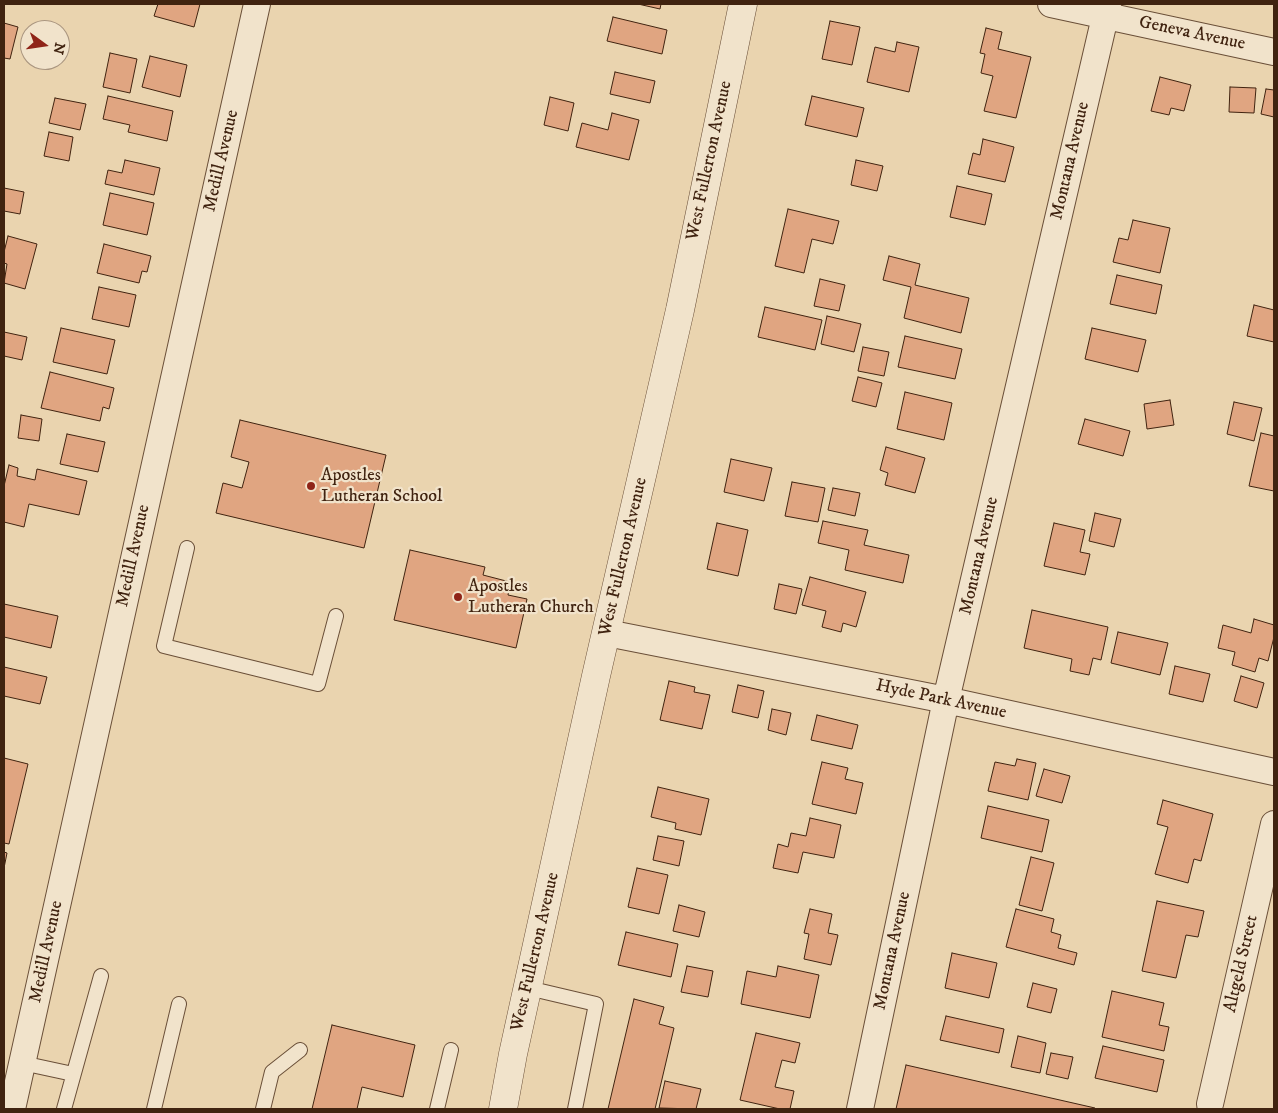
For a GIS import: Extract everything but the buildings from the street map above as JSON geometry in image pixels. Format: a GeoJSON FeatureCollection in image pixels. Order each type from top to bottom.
{"type":"FeatureCollection","features":[{"type":"Feature","properties":{"kind":"street","name":"Medill Avenue"},"geometry":{"type":"LineString","coordinates":[[12,1109],[257,4]]}},
{"type":"Feature","properties":{"kind":"street","name":"West Fullerton Avenue"},"geometry":{"type":"LineString","coordinates":[[503,1109],[528,988],[680,310],[743,4]]}},
{"type":"Feature","properties":{"kind":"street","name":"Geneva Avenue"},"geometry":{"type":"LineString","coordinates":[[1052,4],[1106,9],[1274,52]]}},
{"type":"Feature","properties":{"kind":"street","name":"Montana Avenue"},"geometry":{"type":"LineString","coordinates":[[860,1109],[946,700],[1106,9]]}},
{"type":"Feature","properties":{"kind":"street","name":"Hyde Park Avenue"},"geometry":{"type":"LineString","coordinates":[[607,633],[946,700],[1274,772]]}},
{"type":"Feature","properties":{"kind":"street","name":"Altgeld Street"},"geometry":{"type":"LineString","coordinates":[[1210,1104],[1274,824]]}},
{"type":"Feature","properties":{"kind":"lane"},"geometry":{"type":"LineString","coordinates":[[187,548],[164,646],[318,684],[336,616]]}},
{"type":"Feature","properties":{"kind":"lane"},"geometry":{"type":"LineString","coordinates":[[64,1109],[101,976]]}},
{"type":"Feature","properties":{"kind":"lane"},"geometry":{"type":"LineString","coordinates":[[528,988],[596,1004],[575,1109]]}},
{"type":"Feature","properties":{"kind":"lane"},"geometry":{"type":"LineString","coordinates":[[154,1109],[179,1004]]}},
{"type":"Feature","properties":{"kind":"lane"},"geometry":{"type":"LineString","coordinates":[[263,1109],[272,1072],[300,1050]]}},
{"type":"Feature","properties":{"kind":"lane"},"geometry":{"type":"LineString","coordinates":[[437,1109],[451,1050]]}},
{"type":"Feature","properties":{"kind":"lane"},"geometry":{"type":"LineString","coordinates":[[22,1063],[73,1074]]}},
{"type":"Feature","properties":{"kind":"place","name":"Apostles Lutheran School"},"geometry":{"type":"Point","coordinates":[311,486]}},
{"type":"Feature","properties":{"kind":"place","name":"Apostles Lutheran Church"},"geometry":{"type":"Point","coordinates":[458,597]}}]}
